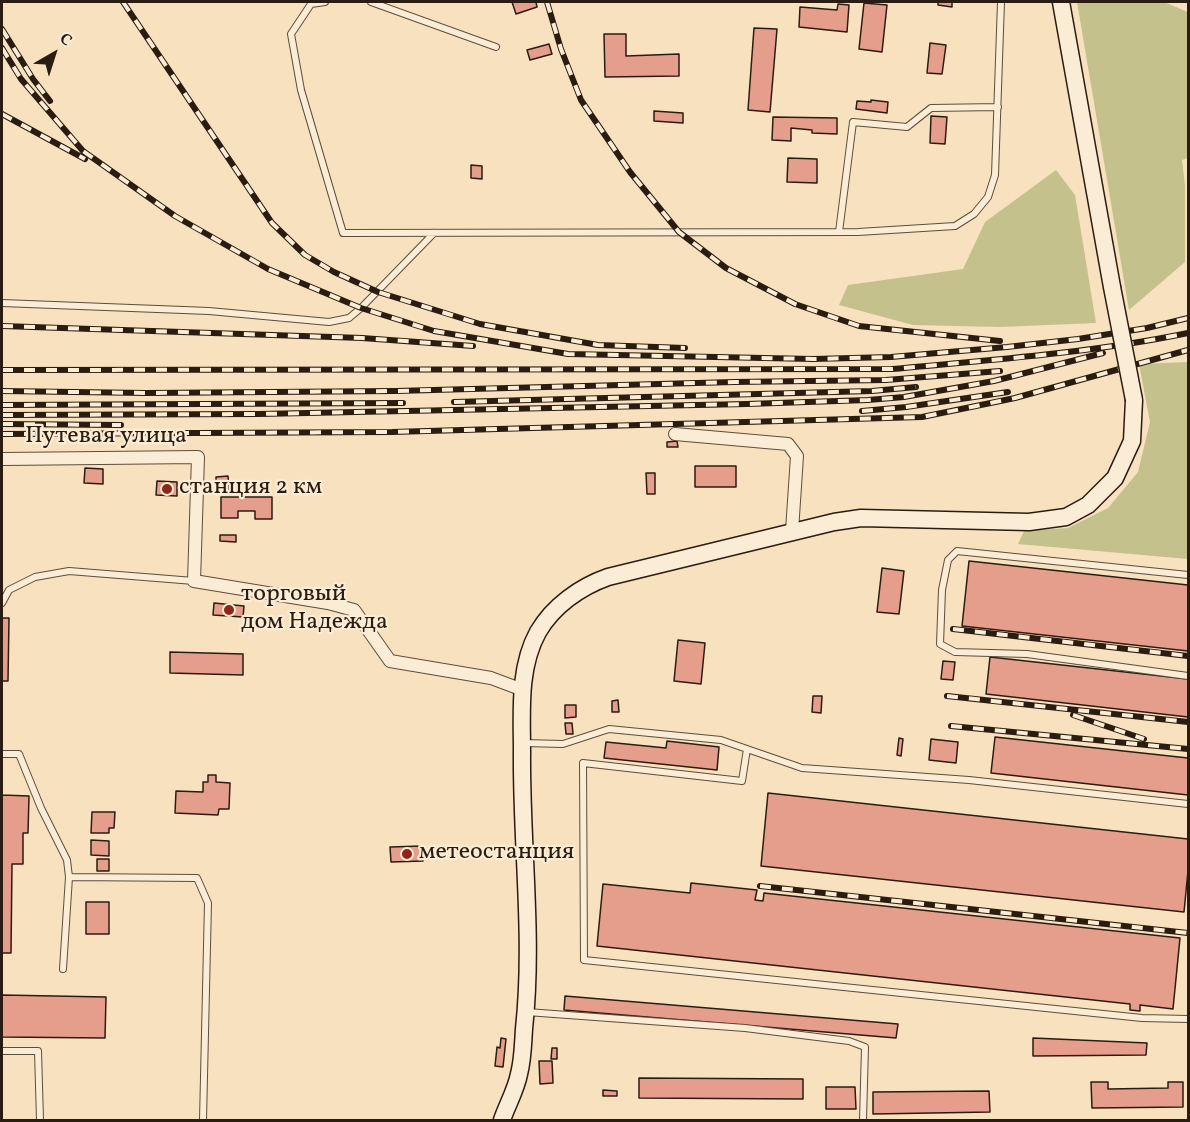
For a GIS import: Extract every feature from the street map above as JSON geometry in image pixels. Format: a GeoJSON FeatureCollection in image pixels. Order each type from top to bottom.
{"type":"FeatureCollection","features":[{"type":"Feature","properties":{"kind":"main road"},"geometry":{"type":"LineString","coordinates":[[502,1120],[519,1074],[526,1012],[528,956],[521,790],[523,690],[527,661],[538,633],[561,604],[593,583],[608,578],[792,531],[861,518],[1029,522],[1066,517],[1088,505],[1115,478],[1132,441],[1134,400],[1061,2]]}},
{"type":"Feature","properties":{"kind":"street"},"geometry":{"type":"LineString","coordinates":[[675,434],[788,444],[797,456],[792,531]]}},
{"type":"Feature","properties":{"kind":"street","name":"Путевая улица"},"geometry":{"type":"LineString","coordinates":[[2,459],[198,457],[194,581]]}},
{"type":"Feature","properties":{"kind":"street"},"geometry":{"type":"LineString","coordinates":[[194,581],[328,603],[354,610],[390,661],[490,678],[523,690]]}},
{"type":"Feature","properties":{"kind":"lane"},"geometry":{"type":"LineString","coordinates":[[325,2],[311,4],[291,34],[301,90],[342,233],[839,232],[955,226],[974,214],[988,197],[995,175],[1000,2]]}},
{"type":"Feature","properties":{"kind":"lane"},"geometry":{"type":"LineString","coordinates":[[371,2],[496,47]]}},
{"type":"Feature","properties":{"kind":"lane"},"geometry":{"type":"LineString","coordinates":[[839,232],[853,122],[908,127],[931,108],[998,107]]}},
{"type":"Feature","properties":{"kind":"lane"},"geometry":{"type":"LineString","coordinates":[[2,303],[209,311],[329,322],[349,318],[361,308],[434,233]]}},
{"type":"Feature","properties":{"kind":"lane"},"geometry":{"type":"LineString","coordinates":[[1188,575],[957,551],[948,560],[942,590],[940,644],[954,652],[1027,654],[1188,676]]}},
{"type":"Feature","properties":{"kind":"lane"},"geometry":{"type":"LineString","coordinates":[[2,603],[9,590],[35,577],[69,571],[194,581]]}},
{"type":"Feature","properties":{"kind":"lane"},"geometry":{"type":"LineString","coordinates":[[522,743],[563,744],[609,729],[722,740],[802,768],[969,780],[1188,804]]}},
{"type":"Feature","properties":{"kind":"lane"},"geometry":{"type":"LineString","coordinates":[[747,748],[741,781],[583,763],[584,960],[1142,1018],[1188,1019]]}},
{"type":"Feature","properties":{"kind":"lane"},"geometry":{"type":"LineString","coordinates":[[2,754],[19,754],[41,808],[67,860],[69,878],[63,969]]}},
{"type":"Feature","properties":{"kind":"lane"},"geometry":{"type":"LineString","coordinates":[[69,878],[197,878],[208,903],[203,1120]]}},
{"type":"Feature","properties":{"kind":"lane"},"geometry":{"type":"LineString","coordinates":[[526,1012],[746,1028],[849,1041],[865,1047],[863,1120]]}},
{"type":"Feature","properties":{"kind":"lane"},"geometry":{"type":"LineString","coordinates":[[2,1051],[38,1051],[39,1120]]}},
{"type":"Feature","properties":{"kind":"shaded area"},"geometry":{"type":"Polygon","coordinates":[[[1077,2],[1164,2],[1188,12],[1188,158],[1182,160],[1185,185],[1185,262],[1129,310],[1077,2]]]}},
{"type":"Feature","properties":{"kind":"shaded area"},"geometry":{"type":"Polygon","coordinates":[[[1056,170],[1075,195],[1096,323],[1000,327],[913,325],[839,305],[848,285],[963,269],[985,222],[1056,170]]]}},
{"type":"Feature","properties":{"kind":"shaded area"},"geometry":{"type":"Polygon","coordinates":[[[1188,362],[1188,559],[1018,544],[1024,531],[1068,528],[1108,508],[1138,472],[1150,422],[1139,364],[1188,362]]]}},
{"type":"Feature","properties":{"kind":"building"},"geometry":{"type":"Polygon","coordinates":[[[512,2],[536,2],[537,7],[516,14],[512,2]]]}},
{"type":"Feature","properties":{"kind":"building"},"geometry":{"type":"Polygon","coordinates":[[[938,2],[952,2],[952,7],[938,5],[938,2]]]}},
{"type":"Feature","properties":{"kind":"building"},"geometry":{"type":"Polygon","coordinates":[[[864,3],[887,5],[882,52],[859,49],[864,3]]]}},
{"type":"Feature","properties":{"kind":"building"},"geometry":{"type":"Polygon","coordinates":[[[838,4],[849,5],[847,32],[799,27],[800,7],[837,10],[838,4]]]}},
{"type":"Feature","properties":{"kind":"building"},"geometry":{"type":"Polygon","coordinates":[[[754,28],[777,29],[770,112],[748,110],[754,28]]]}},
{"type":"Feature","properties":{"kind":"building"},"geometry":{"type":"Polygon","coordinates":[[[604,34],[626,34],[626,56],[679,54],[679,76],[605,77],[604,34]]]}},
{"type":"Feature","properties":{"kind":"building"},"geometry":{"type":"Polygon","coordinates":[[[930,43],[946,45],[942,74],[927,73],[930,43]]]}},
{"type":"Feature","properties":{"kind":"building"},"geometry":{"type":"Polygon","coordinates":[[[549,44],[552,54],[530,60],[527,50],[549,44]]]}},
{"type":"Feature","properties":{"kind":"building"},"geometry":{"type":"Polygon","coordinates":[[[871,100],[888,102],[887,113],[856,109],[857,101],[871,102],[871,100]]]}},
{"type":"Feature","properties":{"kind":"building"},"geometry":{"type":"Polygon","coordinates":[[[654,111],[683,113],[683,123],[654,121],[654,111]]]}},
{"type":"Feature","properties":{"kind":"building"},"geometry":{"type":"Polygon","coordinates":[[[931,116],[947,117],[945,144],[930,143],[931,116]]]}},
{"type":"Feature","properties":{"kind":"building"},"geometry":{"type":"Polygon","coordinates":[[[773,117],[837,118],[837,134],[812,133],[812,130],[791,128],[791,141],[772,140],[773,117]]]}},
{"type":"Feature","properties":{"kind":"building"},"geometry":{"type":"Polygon","coordinates":[[[788,158],[817,159],[817,183],[787,182],[788,158]]]}},
{"type":"Feature","properties":{"kind":"building"},"geometry":{"type":"Polygon","coordinates":[[[471,165],[482,166],[482,179],[471,178],[471,165]]]}},
{"type":"Feature","properties":{"kind":"building"},"geometry":{"type":"Polygon","coordinates":[[[677,441],[678,447],[667,447],[667,442],[677,441]]]}},
{"type":"Feature","properties":{"kind":"building"},"geometry":{"type":"Polygon","coordinates":[[[695,466],[736,466],[736,487],[695,487],[695,466]]]}},
{"type":"Feature","properties":{"kind":"building"},"geometry":{"type":"Polygon","coordinates":[[[85,468],[103,469],[103,484],[84,483],[85,468]]]}},
{"type":"Feature","properties":{"kind":"building"},"geometry":{"type":"Polygon","coordinates":[[[646,473],[655,473],[655,494],[647,494],[646,473]]]}},
{"type":"Feature","properties":{"kind":"building"},"geometry":{"type":"Polygon","coordinates":[[[228,476],[229,489],[216,489],[216,477],[228,476]]]}},
{"type":"Feature","properties":{"kind":"building","name":"станция 2 км"},"geometry":{"type":"Polygon","coordinates":[[[157,481],[177,482],[177,496],[156,495],[157,481]]]}},
{"type":"Feature","properties":{"kind":"building"},"geometry":{"type":"Polygon","coordinates":[[[221,497],[272,497],[272,519],[255,519],[255,511],[238,511],[238,518],[221,518],[221,497]]]}},
{"type":"Feature","properties":{"kind":"building"},"geometry":{"type":"Polygon","coordinates":[[[220,535],[236,535],[236,542],[220,541],[220,535]]]}},
{"type":"Feature","properties":{"kind":"building"},"geometry":{"type":"Polygon","coordinates":[[[969,561],[1188,585],[1188,651],[962,626],[969,561]]]}},
{"type":"Feature","properties":{"kind":"building"},"geometry":{"type":"Polygon","coordinates":[[[882,568],[904,571],[899,614],[877,612],[882,568]]]}},
{"type":"Feature","properties":{"kind":"building","name":"торговый дом Надежда"},"geometry":{"type":"Polygon","coordinates":[[[214,603],[244,606],[243,617],[213,615],[214,603]]]}},
{"type":"Feature","properties":{"kind":"building"},"geometry":{"type":"Polygon","coordinates":[[[2,618],[9,618],[8,681],[2,681],[2,618]]]}},
{"type":"Feature","properties":{"kind":"building"},"geometry":{"type":"Polygon","coordinates":[[[678,640],[705,643],[701,684],[674,681],[678,640]]]}},
{"type":"Feature","properties":{"kind":"building"},"geometry":{"type":"Polygon","coordinates":[[[170,652],[243,654],[243,675],[170,673],[170,652]]]}},
{"type":"Feature","properties":{"kind":"building"},"geometry":{"type":"Polygon","coordinates":[[[990,657],[1188,679],[1188,717],[986,694],[990,657]]]}},
{"type":"Feature","properties":{"kind":"building"},"geometry":{"type":"Polygon","coordinates":[[[943,661],[955,662],[953,680],[941,679],[943,661]]]}},
{"type":"Feature","properties":{"kind":"building"},"geometry":{"type":"Polygon","coordinates":[[[813,696],[822,696],[821,713],[812,712],[813,696]]]}},
{"type":"Feature","properties":{"kind":"building"},"geometry":{"type":"Polygon","coordinates":[[[618,700],[619,712],[612,712],[612,701],[618,700]]]}},
{"type":"Feature","properties":{"kind":"building"},"geometry":{"type":"Polygon","coordinates":[[[565,705],[576,705],[576,717],[565,718],[565,705]]]}},
{"type":"Feature","properties":{"kind":"building"},"geometry":{"type":"Polygon","coordinates":[[[565,723],[572,723],[573,734],[566,734],[565,723]]]}},
{"type":"Feature","properties":{"kind":"building"},"geometry":{"type":"Polygon","coordinates":[[[995,737],[1188,758],[1188,795],[991,773],[995,737]]]}},
{"type":"Feature","properties":{"kind":"building"},"geometry":{"type":"Polygon","coordinates":[[[899,738],[903,739],[901,756],[897,755],[899,738]]]}},
{"type":"Feature","properties":{"kind":"building"},"geometry":{"type":"Polygon","coordinates":[[[931,739],[958,742],[956,763],[929,760],[931,739]]]}},
{"type":"Feature","properties":{"kind":"building"},"geometry":{"type":"Polygon","coordinates":[[[667,741],[719,747],[717,770],[604,758],[606,742],[666,748],[667,741]]]}},
{"type":"Feature","properties":{"kind":"building"},"geometry":{"type":"Polygon","coordinates":[[[208,775],[216,775],[216,782],[230,783],[229,809],[219,809],[218,815],[175,813],[176,791],[203,792],[203,782],[208,782],[208,775]]]}},
{"type":"Feature","properties":{"kind":"building"},"geometry":{"type":"Polygon","coordinates":[[[768,793],[1188,839],[1184,912],[761,866],[768,793]]]}},
{"type":"Feature","properties":{"kind":"building"},"geometry":{"type":"Polygon","coordinates":[[[2,795],[29,796],[28,833],[23,833],[23,864],[12,864],[11,953],[2,953],[2,795]]]}},
{"type":"Feature","properties":{"kind":"building"},"geometry":{"type":"Polygon","coordinates":[[[92,812],[115,812],[114,828],[109,828],[109,833],[91,833],[92,812]]]}},
{"type":"Feature","properties":{"kind":"building"},"geometry":{"type":"Polygon","coordinates":[[[91,840],[109,841],[109,856],[91,855],[91,840]]]}},
{"type":"Feature","properties":{"kind":"building","name":"метеостанция"},"geometry":{"type":"Polygon","coordinates":[[[422,846],[423,861],[391,862],[390,847],[422,846]]]}},
{"type":"Feature","properties":{"kind":"building"},"geometry":{"type":"Polygon","coordinates":[[[97,859],[109,859],[109,871],[97,871],[97,859]]]}},
{"type":"Feature","properties":{"kind":"building"},"geometry":{"type":"Polygon","coordinates":[[[691,883],[757,890],[755,900],[763,901],[764,893],[1180,938],[1173,1009],[1140,1005],[1140,1011],[1130,1010],[1130,1004],[597,946],[603,884],[690,893],[691,883]]]}},
{"type":"Feature","properties":{"kind":"building"},"geometry":{"type":"Polygon","coordinates":[[[86,902],[109,902],[109,934],[86,934],[86,902]]]}},
{"type":"Feature","properties":{"kind":"building"},"geometry":{"type":"Polygon","coordinates":[[[2,995],[106,997],[105,1038],[2,1037],[2,995]]]}},
{"type":"Feature","properties":{"kind":"building"},"geometry":{"type":"Polygon","coordinates":[[[565,996],[898,1024],[896,1038],[564,1010],[565,996]]]}},
{"type":"Feature","properties":{"kind":"building"},"geometry":{"type":"Polygon","coordinates":[[[501,1038],[506,1039],[503,1067],[495,1066],[497,1047],[500,1048],[501,1038]]]}},
{"type":"Feature","properties":{"kind":"building"},"geometry":{"type":"Polygon","coordinates":[[[1033,1038],[1147,1043],[1146,1055],[1033,1056],[1033,1038]]]}},
{"type":"Feature","properties":{"kind":"building"},"geometry":{"type":"Polygon","coordinates":[[[552,1048],[557,1048],[557,1059],[551,1059],[552,1048]]]}},
{"type":"Feature","properties":{"kind":"building"},"geometry":{"type":"Polygon","coordinates":[[[539,1061],[552,1061],[553,1083],[540,1084],[539,1061]]]}},
{"type":"Feature","properties":{"kind":"building"},"geometry":{"type":"Polygon","coordinates":[[[639,1078],[803,1079],[803,1099],[639,1098],[639,1078]]]}},
{"type":"Feature","properties":{"kind":"building"},"geometry":{"type":"Polygon","coordinates":[[[1091,1082],[1108,1082],[1108,1089],[1168,1088],[1168,1082],[1183,1082],[1183,1107],[1092,1108],[1091,1082]]]}},
{"type":"Feature","properties":{"kind":"building"},"geometry":{"type":"Polygon","coordinates":[[[826,1087],[855,1087],[856,1109],[826,1109],[826,1087]]]}},
{"type":"Feature","properties":{"kind":"building"},"geometry":{"type":"Polygon","coordinates":[[[603,1090],[617,1091],[617,1096],[603,1096],[603,1090]]]}},
{"type":"Feature","properties":{"kind":"building"},"geometry":{"type":"Polygon","coordinates":[[[989,1091],[990,1112],[873,1114],[873,1092],[989,1091]]]}},
{"type":"Feature","properties":{"kind":"railway"},"geometry":{"type":"LineString","coordinates":[[123,2],[272,223],[305,255],[334,272],[378,292],[480,324],[598,345],[685,348]]}},
{"type":"Feature","properties":{"kind":"railway"},"geometry":{"type":"LineString","coordinates":[[547,2],[561,49],[581,100],[630,172],[679,232],[726,268],[795,304],[859,326],[1000,341]]}},
{"type":"Feature","properties":{"kind":"railway"},"geometry":{"type":"LineString","coordinates":[[2,29],[33,79],[50,101]]}},
{"type":"Feature","properties":{"kind":"railway"},"geometry":{"type":"LineString","coordinates":[[2,48],[21,79],[83,151],[175,216],[268,269],[361,308],[434,331],[568,354],[813,359],[891,357],[1007,347],[1147,328],[1188,318]]}},
{"type":"Feature","properties":{"kind":"railway"},"geometry":{"type":"LineString","coordinates":[[2,114],[85,159]]}},
{"type":"Feature","properties":{"kind":"railway"},"geometry":{"type":"LineString","coordinates":[[2,326],[362,338],[473,346]]}},
{"type":"Feature","properties":{"kind":"railway"},"geometry":{"type":"LineString","coordinates":[[2,370],[892,369],[1078,351],[1188,333]]}},
{"type":"Feature","properties":{"kind":"railway"},"geometry":{"type":"LineString","coordinates":[[2,434],[392,432],[922,417],[1015,398],[1188,350]]}},
{"type":"Feature","properties":{"kind":"railway"},"geometry":{"type":"LineString","coordinates":[[2,415],[259,414],[868,400],[904,397],[994,381],[1103,353]]}},
{"type":"Feature","properties":{"kind":"railway"},"geometry":{"type":"LineString","coordinates":[[2,391],[146,393],[396,391],[886,380],[1000,371]]}},
{"type":"Feature","properties":{"kind":"railway"},"geometry":{"type":"LineString","coordinates":[[454,402],[872,391],[916,387]]}},
{"type":"Feature","properties":{"kind":"railway"},"geometry":{"type":"LineString","coordinates":[[862,411],[1008,392]]}},
{"type":"Feature","properties":{"kind":"railway"},"geometry":{"type":"LineString","coordinates":[[2,405],[403,403]]}},
{"type":"Feature","properties":{"kind":"railway"},"geometry":{"type":"LineString","coordinates":[[2,424],[121,425]]}},
{"type":"Feature","properties":{"kind":"railway"},"geometry":{"type":"LineString","coordinates":[[953,629],[1188,656]]}},
{"type":"Feature","properties":{"kind":"railway"},"geometry":{"type":"LineString","coordinates":[[947,696],[1188,722]]}},
{"type":"Feature","properties":{"kind":"railway"},"geometry":{"type":"LineString","coordinates":[[1073,715],[1144,739]]}},
{"type":"Feature","properties":{"kind":"railway"},"geometry":{"type":"LineString","coordinates":[[951,726],[1188,749]]}},
{"type":"Feature","properties":{"kind":"railway"},"geometry":{"type":"LineString","coordinates":[[760,886],[1188,933]]}},
{"type":"Feature","properties":{"kind":"place","name":"станция 2 км"},"geometry":{"type":"Point","coordinates":[167,489]}},
{"type":"Feature","properties":{"kind":"place","name":"торговый дом Надежда"},"geometry":{"type":"Point","coordinates":[229,610]}},
{"type":"Feature","properties":{"kind":"place","name":"метеостанция"},"geometry":{"type":"Point","coordinates":[407,854]}}]}
